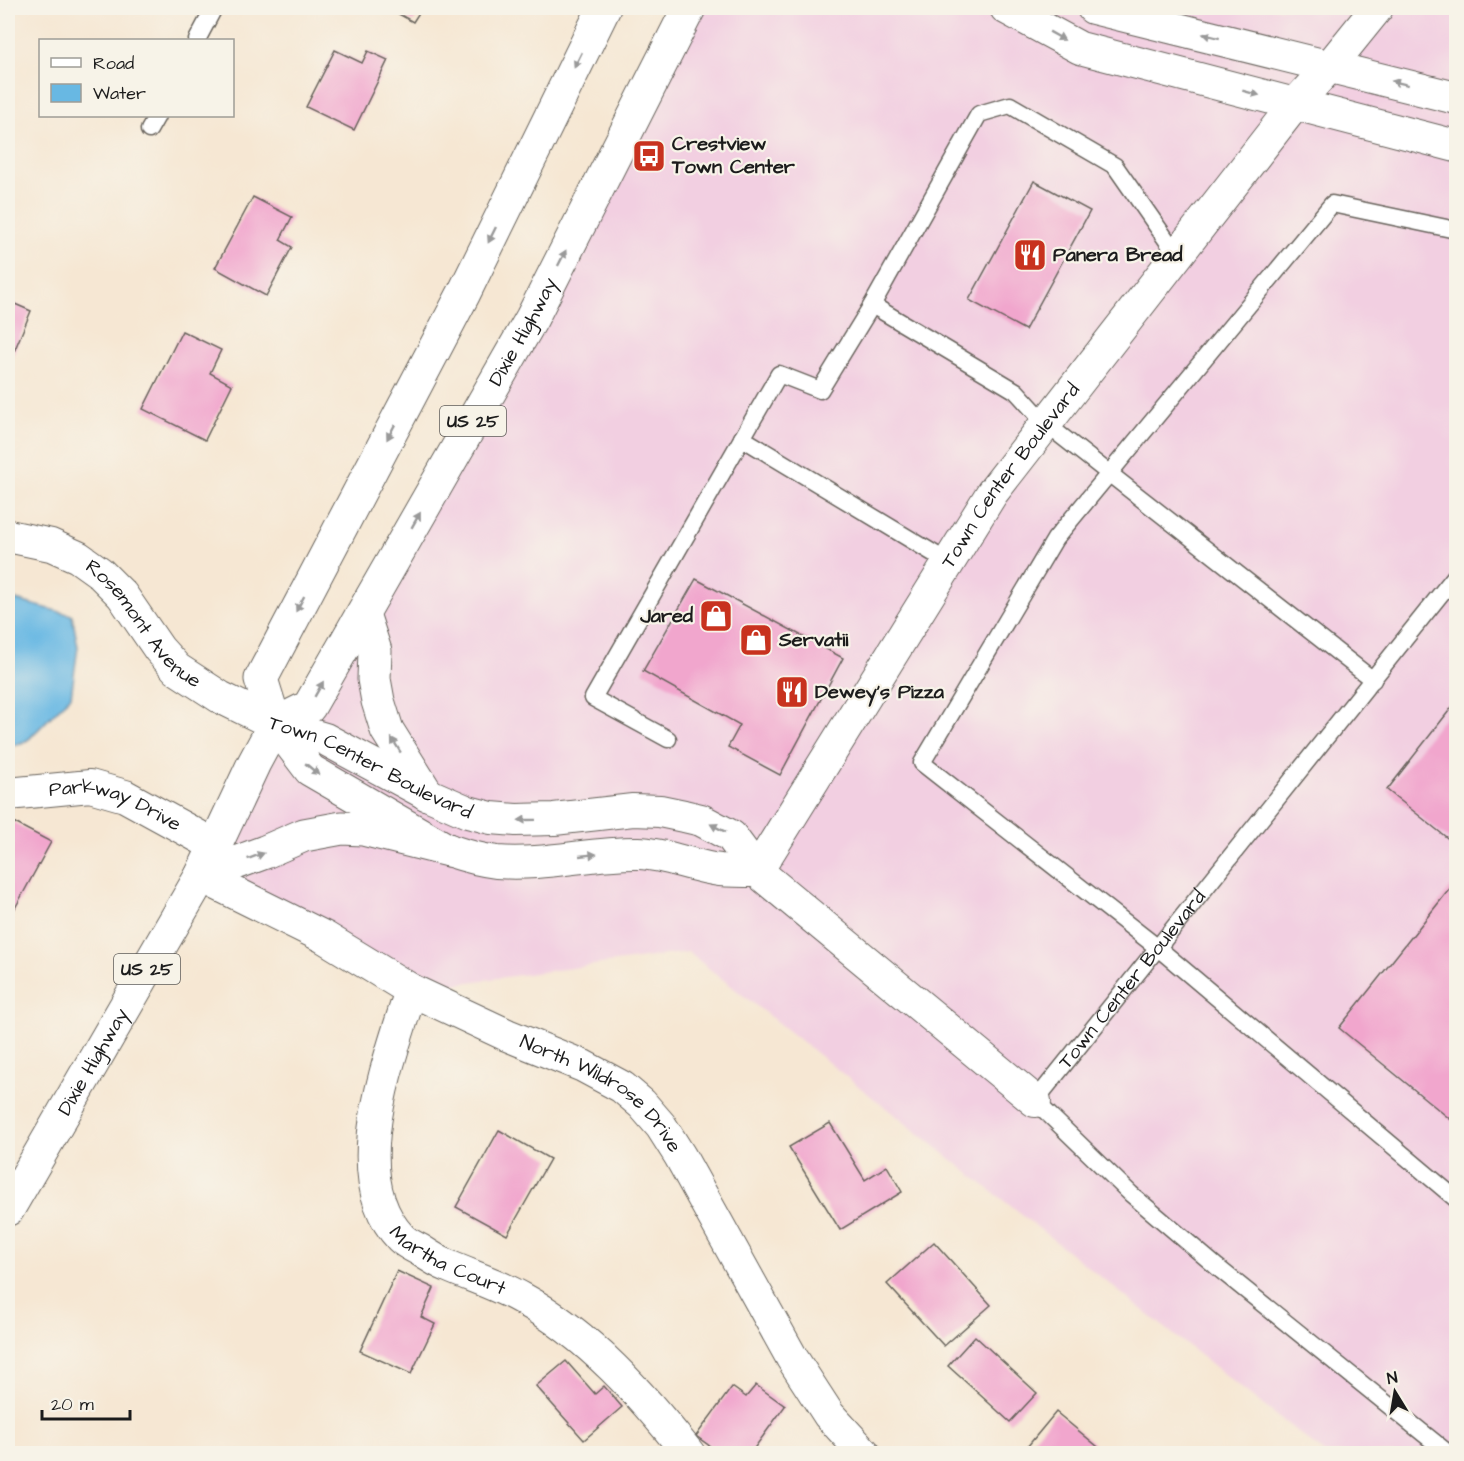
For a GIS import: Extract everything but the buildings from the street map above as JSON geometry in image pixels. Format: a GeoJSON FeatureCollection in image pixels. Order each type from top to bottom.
{"type":"FeatureCollection","features":[{"type":"Feature","properties":{"kind":"main road"},"geometry":{"type":"LineString","coordinates":[[275,724],[261,679],[464,293],[604,8]]}},
{"type":"Feature","properties":{"kind":"main road","name":"Dixie Highway"},"geometry":{"type":"LineString","coordinates":[[8,1209],[201,876],[254,763],[275,724],[309,707],[532,318],[689,8]]}},
{"type":"Feature","properties":{"kind":"main road"},"geometry":{"type":"LineString","coordinates":[[363,614],[375,651],[374,679],[387,730],[427,794]]}},
{"type":"Feature","properties":{"kind":"main road"},"geometry":{"type":"LineString","coordinates":[[201,876],[304,835],[342,828],[363,829],[448,850]]}},
{"type":"Feature","properties":{"kind":"street"},"geometry":{"type":"LineString","coordinates":[[1006,8],[1080,48],[1456,146]]}},
{"type":"Feature","properties":{"kind":"street"},"geometry":{"type":"LineString","coordinates":[[1094,8],[1456,98]]}},
{"type":"Feature","properties":{"kind":"street","name":"Town Center Boulevard"},"geometry":{"type":"LineString","coordinates":[[757,871],[992,493],[1295,104],[1330,66],[1377,8]]}},
{"type":"Feature","properties":{"kind":"street","name":"Rosemont Avenue"},"geometry":{"type":"LineString","coordinates":[[8,536],[51,545],[78,557],[99,572],[122,595],[159,649],[177,669],[220,697],[275,724]]}},
{"type":"Feature","properties":{"kind":"street","name":"Town Center Boulevard"},"geometry":{"type":"LineString","coordinates":[[275,724],[325,739],[427,794],[475,814],[491,818],[554,819],[633,810],[660,811],[693,818],[721,829],[731,836],[757,871],[1035,1101]]}},
{"type":"Feature","properties":{"kind":"street","name":"Town Center Boulevard"},"geometry":{"type":"LineString","coordinates":[[275,724],[310,770],[448,850],[495,862],[521,862],[611,853],[642,853],[670,857],[719,870],[757,871]]}},
{"type":"Feature","properties":{"kind":"street","name":"Parkway Drive"},"geometry":{"type":"LineString","coordinates":[[8,794],[90,786],[125,796],[216,846]]}},
{"type":"Feature","properties":{"kind":"street","name":"North Wildrose Drive"},"geometry":{"type":"LineString","coordinates":[[201,876],[324,938],[411,990],[507,1035],[583,1066],[621,1087],[642,1104],[661,1126],[680,1156],[792,1358],[829,1415],[862,1453]]}},
{"type":"Feature","properties":{"kind":"street","name":"Martha Court"},"geometry":{"type":"LineString","coordinates":[[411,990],[384,1080],[372,1150],[373,1173],[379,1201],[387,1217],[402,1239],[446,1265],[523,1298],[579,1336],[628,1384],[688,1454]]}},
{"type":"Feature","properties":{"kind":"lane"},"geometry":{"type":"LineString","coordinates":[[198,39],[214,8]]}},
{"type":"Feature","properties":{"kind":"lane"},"geometry":{"type":"LineString","coordinates":[[668,739],[593,698],[779,374],[820,390],[872,305],[980,114],[1010,105],[1115,166],[1177,255]]}},
{"type":"Feature","properties":{"kind":"lane"},"geometry":{"type":"LineString","coordinates":[[1456,230],[1332,204],[1054,539],[922,763],[1158,948],[1456,1200]]}},
{"type":"Feature","properties":{"kind":"lane"},"geometry":{"type":"LineString","coordinates":[[872,305],[1016,391],[1046,424],[1373,680]]}},
{"type":"Feature","properties":{"kind":"lane"},"geometry":{"type":"LineString","coordinates":[[742,438],[948,562]]}},
{"type":"Feature","properties":{"kind":"lane","name":"Town Center Boulevard"},"geometry":{"type":"LineString","coordinates":[[1035,1101],[1456,575]]}},
{"type":"Feature","properties":{"kind":"lane"},"geometry":{"type":"LineString","coordinates":[[1035,1101],[1131,1194],[1217,1267],[1449,1454]]}},
{"type":"Feature","properties":{"kind":"shaded area"},"geometry":{"type":"Polygon","coordinates":[[[689,8],[1456,8],[1456,1453],[1324,1453],[688,952],[411,990],[201,876],[216,846],[309,707],[689,8]]]}},
{"type":"Feature","properties":{"kind":"water"},"geometry":{"type":"Polygon","coordinates":[[[8,598],[72,615],[78,647],[71,696],[27,741],[8,747],[8,598]]]}},
{"type":"Feature","properties":{"kind":"place","name":"Crestview Town Center"},"geometry":{"type":"Point","coordinates":[649,156]}},
{"type":"Feature","properties":{"kind":"place","name":"Panera Bread"},"geometry":{"type":"Point","coordinates":[1030,255]}},
{"type":"Feature","properties":{"kind":"place","name":"Jared"},"geometry":{"type":"Point","coordinates":[716,616]}},
{"type":"Feature","properties":{"kind":"place","name":"Servatii"},"geometry":{"type":"Point","coordinates":[756,640]}},
{"type":"Feature","properties":{"kind":"place","name":"Dewey’s Pizza"},"geometry":{"type":"Point","coordinates":[792,692]}}]}
